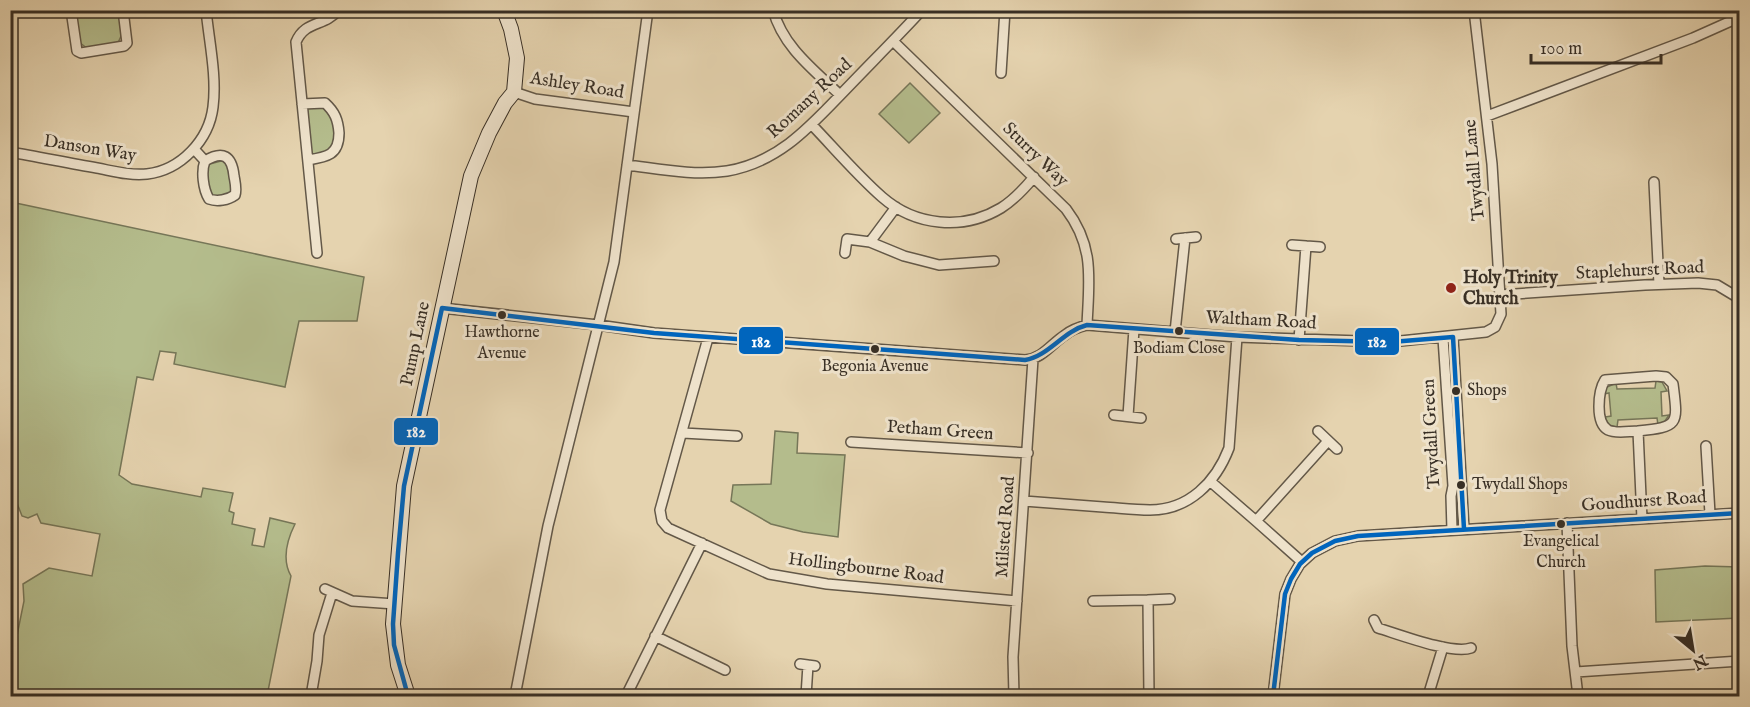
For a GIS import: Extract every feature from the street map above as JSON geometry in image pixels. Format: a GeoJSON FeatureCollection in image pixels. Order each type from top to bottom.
{"type":"FeatureCollection","features":[{"type":"Feature","properties":{"kind":"street"},"geometry":{"type":"LineString","coordinates":[[72,10],[77,51],[86,53],[124,46],[127,43],[123,10]]}},
{"type":"Feature","properties":{"kind":"street","name":"Danson Way"},"geometry":{"type":"LineString","coordinates":[[10,152],[135,174],[147,174],[167,168],[194,149],[208,128],[213,109],[206,10]]}},
{"type":"Feature","properties":{"kind":"street"},"geometry":{"type":"LineString","coordinates":[[317,253],[296,42],[299,35],[310,26],[331,19],[338,10]]}},
{"type":"Feature","properties":{"kind":"street","name":"Pump Lane"},"geometry":{"type":"LineString","coordinates":[[408,696],[394,645],[404,486],[473,168],[501,110],[514,92],[517,58],[504,10]]}},
{"type":"Feature","properties":{"kind":"street"},"geometry":{"type":"LineString","coordinates":[[515,696],[548,526],[614,262],[648,10]]}},
{"type":"Feature","properties":{"kind":"street"},"geometry":{"type":"LineString","coordinates":[[773,10],[779,30],[791,48],[840,95]]}},
{"type":"Feature","properties":{"kind":"street","name":"Romany Road"},"geometry":{"type":"LineString","coordinates":[[627,165],[703,173],[743,168],[781,151],[812,125],[922,10]]}},
{"type":"Feature","properties":{"kind":"street"},"geometry":{"type":"LineString","coordinates":[[1001,73],[1005,10]]}},
{"type":"Feature","properties":{"kind":"street","name":"Twydall Lane"},"geometry":{"type":"LineString","coordinates":[[1474,10],[1493,176],[1501,314],[1495,327]]}},
{"type":"Feature","properties":{"kind":"street"},"geometry":{"type":"LineString","coordinates":[[1487,116],[1687,40],[1740,17]]}},
{"type":"Feature","properties":{"kind":"street","name":"Sturry Way"},"geometry":{"type":"LineString","coordinates":[[893,41],[1034,177],[1078,224],[1084,239],[1089,267],[1087,325]]}},
{"type":"Feature","properties":{"kind":"street","name":"Ashley Road"},"geometry":{"type":"LineString","coordinates":[[514,92],[535,99],[634,112]]}},
{"type":"Feature","properties":{"kind":"street"},"geometry":{"type":"LineString","coordinates":[[302,104],[326,103],[334,112],[338,125],[339,144],[333,152],[324,157],[308,160]]}},
{"type":"Feature","properties":{"kind":"street"},"geometry":{"type":"LineString","coordinates":[[812,125],[882,198],[918,219],[943,223],[966,221],[1000,209],[1014,199],[1034,177]]}},
{"type":"Feature","properties":{"kind":"street"},"geometry":{"type":"LineString","coordinates":[[194,149],[205,161]]}},
{"type":"Feature","properties":{"kind":"street"},"geometry":{"type":"LineString","coordinates":[[217,157],[231,159],[235,195],[227,199],[214,200],[207,197],[203,166],[205,161],[217,157]]}},
{"type":"Feature","properties":{"kind":"street"},"geometry":{"type":"LineString","coordinates":[[1654,182],[1659,284]]}},
{"type":"Feature","properties":{"kind":"street"},"geometry":{"type":"LineString","coordinates":[[870,242],[896,207]]}},
{"type":"Feature","properties":{"kind":"street"},"geometry":{"type":"LineString","coordinates":[[1175,332],[1180,239],[1196,237]]}},
{"type":"Feature","properties":{"kind":"street"},"geometry":{"type":"LineString","coordinates":[[845,253],[847,239],[870,242],[904,256],[939,265],[994,261]]}},
{"type":"Feature","properties":{"kind":"street"},"geometry":{"type":"LineString","coordinates":[[1292,246],[1320,247]]}},
{"type":"Feature","properties":{"kind":"street"},"geometry":{"type":"LineString","coordinates":[[1299,340],[1305,246]]}},
{"type":"Feature","properties":{"kind":"street","name":"Staplehurst Road"},"geometry":{"type":"LineString","coordinates":[[1500,295],[1659,284],[1717,285],[1740,301]]}},
{"type":"Feature","properties":{"kind":"street"},"geometry":{"type":"LineString","coordinates":[[442,308],[708,338],[1015,360],[1033,359],[1074,328],[1087,325]]}},
{"type":"Feature","properties":{"kind":"street","name":"Waltham Road"},"geometry":{"type":"LineString","coordinates":[[1087,325],[1237,337],[1391,342],[1453,337],[1486,332],[1495,327]]}},
{"type":"Feature","properties":{"kind":"street"},"geometry":{"type":"LineString","coordinates":[[1128,416],[1134,329]]}},
{"type":"Feature","properties":{"kind":"street"},"geometry":{"type":"LineString","coordinates":[[1024,501],[1152,510],[1174,506],[1195,496],[1211,482],[1228,448],[1237,337]]}},
{"type":"Feature","properties":{"kind":"street","name":"Twydall Green"},"geometry":{"type":"LineString","coordinates":[[1453,337],[1464,529]]}},
{"type":"Feature","properties":{"kind":"street","name":"Hollingbourne Road"},"geometry":{"type":"LineString","coordinates":[[708,338],[660,515],[668,528],[769,574],[827,584],[1017,601]]}},
{"type":"Feature","properties":{"kind":"street","name":"Twydall Green"},"geometry":{"type":"LineString","coordinates":[[1443,338],[1453,486],[1452,530]]}},
{"type":"Feature","properties":{"kind":"street","name":"Milsted Road"},"geometry":{"type":"LineString","coordinates":[[1014,696],[1012,667],[1033,359]]}},
{"type":"Feature","properties":{"kind":"street"},"geometry":{"type":"LineString","coordinates":[[1666,377],[1673,384],[1676,416],[1673,422],[1668,427],[1638,431],[1605,429],[1601,421],[1599,395],[1605,380],[1666,377]]}},
{"type":"Feature","properties":{"kind":"street"},"geometry":{"type":"LineString","coordinates":[[1114,415],[1141,418]]}},
{"type":"Feature","properties":{"kind":"street"},"geometry":{"type":"LineString","coordinates":[[1318,431],[1337,449]]}},
{"type":"Feature","properties":{"kind":"street"},"geometry":{"type":"LineString","coordinates":[[1638,431],[1642,519]]}},
{"type":"Feature","properties":{"kind":"street"},"geometry":{"type":"LineString","coordinates":[[683,433],[737,436]]}},
{"type":"Feature","properties":{"kind":"street"},"geometry":{"type":"LineString","coordinates":[[1256,520],[1328,441]]}},
{"type":"Feature","properties":{"kind":"street","name":"Petham Green"},"geometry":{"type":"LineString","coordinates":[[851,442],[1028,453]]}},
{"type":"Feature","properties":{"kind":"street"},"geometry":{"type":"LineString","coordinates":[[1707,446],[1710,514]]}},
{"type":"Feature","properties":{"kind":"street"},"geometry":{"type":"LineString","coordinates":[[1211,482],[1302,562]]}},
{"type":"Feature","properties":{"kind":"street","name":"Goudhurst Road"},"geometry":{"type":"LineString","coordinates":[[1274,696],[1285,594],[1302,562],[1323,546],[1349,537],[1740,513]]}},
{"type":"Feature","properties":{"kind":"street"},"geometry":{"type":"LineString","coordinates":[[1567,523],[1572,646],[1578,696]]}},
{"type":"Feature","properties":{"kind":"street"},"geometry":{"type":"LineString","coordinates":[[626,696],[702,543]]}},
{"type":"Feature","properties":{"kind":"street"},"geometry":{"type":"LineString","coordinates":[[311,696],[319,635],[329,591],[352,601],[395,604]]}},
{"type":"Feature","properties":{"kind":"street"},"geometry":{"type":"LineString","coordinates":[[1093,601],[1170,599]]}},
{"type":"Feature","properties":{"kind":"street"},"geometry":{"type":"LineString","coordinates":[[1148,600],[1149,696]]}},
{"type":"Feature","properties":{"kind":"street"},"geometry":{"type":"LineString","coordinates":[[1374,620],[1378,628],[1443,647],[1465,651],[1471,648]]}},
{"type":"Feature","properties":{"kind":"street"},"geometry":{"type":"LineString","coordinates":[[655,636],[725,670]]}},
{"type":"Feature","properties":{"kind":"street"},"geometry":{"type":"LineString","coordinates":[[1428,696],[1443,647]]}},
{"type":"Feature","properties":{"kind":"street"},"geometry":{"type":"LineString","coordinates":[[1576,672],[1740,661]]}},
{"type":"Feature","properties":{"kind":"street"},"geometry":{"type":"LineString","coordinates":[[806,696],[808,665]]}},
{"type":"Feature","properties":{"kind":"green space"},"geometry":{"type":"Polygon","coordinates":[[[75,11],[119,11],[122,34],[117,45],[88,49],[79,42],[75,11]]]}},
{"type":"Feature","properties":{"kind":"green space"},"geometry":{"type":"Polygon","coordinates":[[[910,83],[940,113],[909,143],[879,114],[910,83]]]}},
{"type":"Feature","properties":{"kind":"green space"},"geometry":{"type":"Polygon","coordinates":[[[325,103],[338,125],[334,152],[308,160],[302,104],[325,103]]]}},
{"type":"Feature","properties":{"kind":"green space"},"geometry":{"type":"Polygon","coordinates":[[[228,161],[233,193],[230,196],[210,196],[206,165],[228,161]]]}},
{"type":"Feature","properties":{"kind":"green space"},"geometry":{"type":"Polygon","coordinates":[[[11,202],[364,277],[357,321],[299,321],[285,387],[174,364],[176,353],[160,351],[153,380],[137,377],[119,475],[132,484],[201,497],[203,488],[233,493],[229,511],[234,513],[232,524],[255,529],[252,545],[264,547],[270,518],[295,524],[286,557],[291,576],[267,696],[11,696],[11,665],[24,601],[23,584],[49,568],[92,576],[100,534],[41,523],[37,514],[28,518],[22,516],[11,493],[11,202]]]}},
{"type":"Feature","properties":{"kind":"green space"},"geometry":{"type":"Polygon","coordinates":[[[1656,381],[1662,382],[1667,391],[1661,392],[1662,416],[1669,415],[1663,424],[1658,425],[1657,418],[1618,420],[1617,427],[1609,425],[1605,417],[1611,416],[1609,393],[1604,394],[1605,388],[1616,383],[1617,389],[1655,388],[1656,381]]]}},
{"type":"Feature","properties":{"kind":"green space"},"geometry":{"type":"Polygon","coordinates":[[[775,431],[798,433],[797,453],[845,455],[838,537],[771,524],[731,501],[733,485],[771,484],[775,431]]]}},
{"type":"Feature","properties":{"kind":"green space"},"geometry":{"type":"Polygon","coordinates":[[[1705,566],[1739,567],[1739,618],[1656,622],[1655,570],[1705,566]]]}},
{"type":"Feature","properties":{"kind":"transit line","name":"182"},"geometry":{"type":"LineString","coordinates":[[408,696],[394,645],[393,624],[398,553],[404,486],[442,308],[654,333],[1025,360],[1034,358],[1071,332],[1087,325],[1299,340],[1391,342],[1453,337],[1464,529]]}},
{"type":"Feature","properties":{"kind":"transit line","name":"182"},"geometry":{"type":"LineString","coordinates":[[1273,696],[1285,594],[1300,564],[1312,553],[1335,541],[1358,536],[1740,513]]}},
{"type":"Feature","properties":{"kind":"place","name":"Holy Trinity Church"},"geometry":{"type":"Point","coordinates":[1451,288]}},
{"type":"Feature","properties":{"kind":"place","name":"Hawthorne Avenue"},"geometry":{"type":"Point","coordinates":[502,315]}},
{"type":"Feature","properties":{"kind":"place","name":"Bodiam Close"},"geometry":{"type":"Point","coordinates":[1179,331]}},
{"type":"Feature","properties":{"kind":"place","name":"Begonia Avenue"},"geometry":{"type":"Point","coordinates":[875,349]}},
{"type":"Feature","properties":{"kind":"place","name":"Shops"},"geometry":{"type":"Point","coordinates":[1456,391]}},
{"type":"Feature","properties":{"kind":"place","name":"Twydall Shops"},"geometry":{"type":"Point","coordinates":[1461,485]}},
{"type":"Feature","properties":{"kind":"place","name":"Evangelical Church"},"geometry":{"type":"Point","coordinates":[1561,524]}}]}
